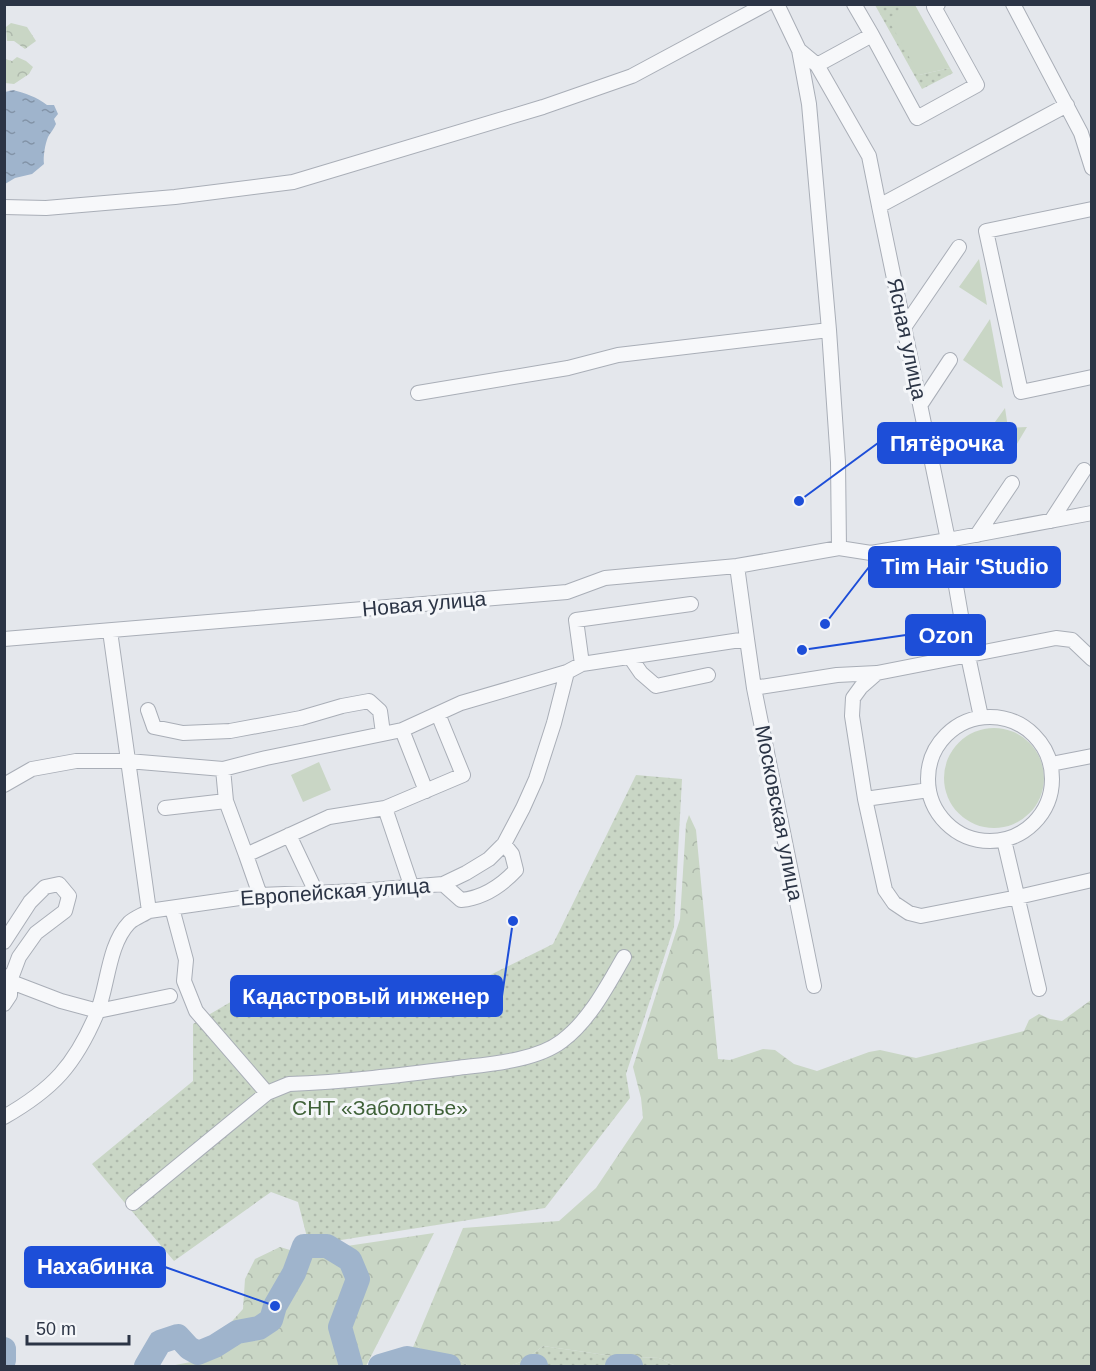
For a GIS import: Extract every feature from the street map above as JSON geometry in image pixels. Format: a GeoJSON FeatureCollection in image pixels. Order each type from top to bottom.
{"type":"FeatureCollection","features":[{"type":"Feature","properties":{"kind":"street"},"geometry":{"type":"LineString","coordinates":[[4,207],[46,208],[163,198],[293,182],[543,107],[633,76],[766,4]]}},
{"type":"Feature","properties":{"kind":"street"},"geometry":{"type":"LineString","coordinates":[[777,4],[799,50],[809,104],[838,462],[839,548]]}},
{"type":"Feature","properties":{"kind":"street"},"geometry":{"type":"LineString","coordinates":[[854,4],[917,118],[977,85],[935,5]]}},
{"type":"Feature","properties":{"kind":"street"},"geometry":{"type":"LineString","coordinates":[[1013,4],[1081,133],[1092,168]]}},
{"type":"Feature","properties":{"kind":"street"},"geometry":{"type":"LineString","coordinates":[[799,50],[817,65],[872,35]]}},
{"type":"Feature","properties":{"kind":"street","name":"Ясная улица"},"geometry":{"type":"LineString","coordinates":[[817,65],[869,156],[921,404],[981,717]]}},
{"type":"Feature","properties":{"kind":"street"},"geometry":{"type":"LineString","coordinates":[[879,206],[1067,105]]}},
{"type":"Feature","properties":{"kind":"street"},"geometry":{"type":"LineString","coordinates":[[1092,209],[986,231],[1021,392],[1092,377]]}},
{"type":"Feature","properties":{"kind":"street"},"geometry":{"type":"LineString","coordinates":[[904,326],[960,247]]}},
{"type":"Feature","properties":{"kind":"street"},"geometry":{"type":"LineString","coordinates":[[418,393],[568,368],[618,355],[829,330]]}},
{"type":"Feature","properties":{"kind":"street"},"geometry":{"type":"LineString","coordinates":[[921,404],[950,360]]}},
{"type":"Feature","properties":{"kind":"street"},"geometry":{"type":"LineString","coordinates":[[1051,521],[1084,470]]}},
{"type":"Feature","properties":{"kind":"street"},"geometry":{"type":"LineString","coordinates":[[977,535],[1011,483]]}},
{"type":"Feature","properties":{"kind":"street"},"geometry":{"type":"LineString","coordinates":[[948,540],[1092,513]]}},
{"type":"Feature","properties":{"kind":"street","name":"Новая улица"},"geometry":{"type":"LineString","coordinates":[[4,639],[567,592],[605,578],[737,566],[839,548],[871,553],[948,540]]}},
{"type":"Feature","properties":{"kind":"street"},"geometry":{"type":"LineString","coordinates":[[4,785],[32,769],[76,761],[128,761],[223,769],[402,730],[461,703],[567,672],[582,664],[747,639],[737,566]]}},
{"type":"Feature","properties":{"kind":"street"},"geometry":{"type":"LineString","coordinates":[[582,664],[576,620],[692,604]]}},
{"type":"Feature","properties":{"kind":"street"},"geometry":{"type":"LineString","coordinates":[[110,631],[149,911]]}},
{"type":"Feature","properties":{"kind":"street"},"geometry":{"type":"LineString","coordinates":[[754,688],[837,675],[877,673],[1056,638],[1072,640],[1092,659]]}},
{"type":"Feature","properties":{"kind":"street","name":"Московская улица"},"geometry":{"type":"LineString","coordinates":[[747,639],[754,688],[814,986]]}},
{"type":"Feature","properties":{"kind":"street"},"geometry":{"type":"LineString","coordinates":[[630,657],[641,673],[656,686],[708,675]]}},
{"type":"Feature","properties":{"kind":"street","name":"Европейская улица"},"geometry":{"type":"LineString","coordinates":[[4,1117],[48,1089],[69,1064],[98,1011],[108,968],[120,936],[130,922],[149,911],[260,895],[360,891],[443,884],[489,859],[504,844],[536,779],[567,672]]}},
{"type":"Feature","properties":{"kind":"street"},"geometry":{"type":"LineString","coordinates":[[877,673],[861,687],[853,698],[852,716],[885,890],[894,903],[909,913],[921,916],[1018,897],[1092,879]]}},
{"type":"Feature","properties":{"kind":"street"},"geometry":{"type":"LineString","coordinates":[[148,710],[154,727],[183,733],[230,731],[301,718],[369,701],[380,711],[383,733]]}},
{"type":"Feature","properties":{"kind":"street"},"geometry":{"type":"LineString","coordinates":[[246,855],[329,817],[385,808],[463,775],[438,714]]}},
{"type":"Feature","properties":{"kind":"street"},"geometry":{"type":"LineString","coordinates":[[981,717],[1000,717],[1012,720],[1026,728],[1038,738],[1051,764],[1053,783],[1050,799],[1042,813],[1032,825],[1004,840],[979,840],[956,831],[938,813],[929,790],[928,770],[939,742],[965,721],[981,717]]}},
{"type":"Feature","properties":{"kind":"street"},"geometry":{"type":"LineString","coordinates":[[402,730],[426,791]]}},
{"type":"Feature","properties":{"kind":"street"},"geometry":{"type":"LineString","coordinates":[[1051,764],[1092,756]]}},
{"type":"Feature","properties":{"kind":"street"},"geometry":{"type":"LineString","coordinates":[[223,769],[226,801],[260,895]]}},
{"type":"Feature","properties":{"kind":"street"},"geometry":{"type":"LineString","coordinates":[[866,799],[929,790]]}},
{"type":"Feature","properties":{"kind":"street"},"geometry":{"type":"LineString","coordinates":[[165,808],[226,801]]}},
{"type":"Feature","properties":{"kind":"street"},"geometry":{"type":"LineString","coordinates":[[385,808],[411,885]]}},
{"type":"Feature","properties":{"kind":"street"},"geometry":{"type":"LineString","coordinates":[[289,836],[316,891]]}},
{"type":"Feature","properties":{"kind":"street"},"geometry":{"type":"LineString","coordinates":[[1004,840],[1039,989]]}},
{"type":"Feature","properties":{"kind":"street"},"geometry":{"type":"LineString","coordinates":[[443,884],[461,900],[475,898],[506,881],[516,870],[512,854],[504,844]]}},
{"type":"Feature","properties":{"kind":"street"},"geometry":{"type":"LineString","coordinates":[[4,942],[30,902],[45,887],[59,884],[69,896],[65,910],[36,933],[19,957],[7,978],[10,995],[4,1004]]}},
{"type":"Feature","properties":{"kind":"street"},"geometry":{"type":"LineString","coordinates":[[172,908],[186,960],[184,981],[196,1011],[267,1093]]}},
{"type":"Feature","properties":{"kind":"street"},"geometry":{"type":"LineString","coordinates":[[134,1203],[267,1093],[289,1084],[408,1075],[491,1063],[546,1050],[561,1042],[574,1031],[589,1013],[624,957]]}},
{"type":"Feature","properties":{"kind":"street"},"geometry":{"type":"LineString","coordinates":[[7,978],[61,1001],[98,1011],[170,996]]}},
{"type":"Feature","properties":{"kind":"green space"},"geometry":{"type":"Polygon","coordinates":[[[875,5],[903,5],[919,75],[950,68],[953,73],[922,89],[875,5]]]}},
{"type":"Feature","properties":{"kind":"green space"},"geometry":{"type":"Polygon","coordinates":[[[903,5],[915,5],[950,68],[919,75],[888,19],[903,8],[903,5]]]}},
{"type":"Feature","properties":{"kind":"green space"},"geometry":{"type":"Polygon","coordinates":[[[11,23],[27,27],[36,41],[25,49],[14,41],[7,41],[6,27],[11,23]]]}},
{"type":"Feature","properties":{"kind":"green space"},"geometry":{"type":"Polygon","coordinates":[[[17,57],[33,67],[29,74],[14,84],[5,83],[5,59],[12,61],[17,57]]]}},
{"type":"Feature","properties":{"kind":"green space"},"geometry":{"type":"Polygon","coordinates":[[[979,259],[987,305],[959,287],[979,259]]]}},
{"type":"Feature","properties":{"kind":"green space"},"geometry":{"type":"Polygon","coordinates":[[[990,319],[1003,388],[963,360],[990,319]]]}},
{"type":"Feature","properties":{"kind":"green space"},"geometry":{"type":"Polygon","coordinates":[[[1005,408],[1008,428],[1027,427],[1011,454],[985,436],[1005,408]]]}},
{"type":"Feature","properties":{"kind":"green space"},"geometry":{"type":"Polygon","coordinates":[[[994,728],[1022,736],[1036,750],[1044,778],[1036,806],[1022,820],[994,828],[966,820],[952,806],[944,778],[952,750],[966,736],[994,728]]]}},
{"type":"Feature","properties":{"kind":"green space"},"geometry":{"type":"Polygon","coordinates":[[[319,762],[331,790],[303,802],[291,775],[319,762]]]}},
{"type":"Feature","properties":{"kind":"green space","name":"СНТ «Заболотье»"},"geometry":{"type":"Polygon","coordinates":[[[636,775],[682,779],[674,927],[626,1074],[630,1098],[545,1208],[309,1245],[298,1202],[271,1192],[174,1261],[92,1164],[193,1081],[193,1024],[246,993],[490,975],[553,944],[636,775]]]}},
{"type":"Feature","properties":{"kind":"green space"},"geometry":{"type":"Polygon","coordinates":[[[689,815],[696,830],[718,1059],[730,1060],[763,1049],[775,1050],[794,1064],[817,1071],[880,1050],[916,1058],[1024,1031],[1029,1020],[1039,1014],[1062,1021],[1091,1000],[1091,1366],[676,1366],[659,1358],[613,1356],[543,1346],[523,1361],[510,1366],[469,1366],[457,1359],[434,1356],[414,1345],[463,1228],[559,1221],[596,1188],[643,1118],[641,1098],[633,1067],[680,919],[686,824],[689,815]]]}},
{"type":"Feature","properties":{"kind":"green space"},"geometry":{"type":"Polygon","coordinates":[[[434,1233],[366,1366],[170,1366],[196,1361],[243,1309],[245,1279],[255,1259],[280,1247],[300,1253],[434,1233]]]}},
{"type":"Feature","properties":{"kind":"green space"},"geometry":{"type":"Polygon","coordinates":[[[414,1345],[434,1356],[457,1359],[469,1366],[404,1366],[414,1345]]]}},
{"type":"Feature","properties":{"kind":"green space"},"geometry":{"type":"Polygon","coordinates":[[[543,1346],[613,1356],[659,1358],[676,1366],[510,1366],[523,1361],[543,1346]]]}},
{"type":"Feature","properties":{"kind":"water"},"geometry":{"type":"Polygon","coordinates":[[[13,90],[47,105],[54,105],[58,114],[54,119],[56,124],[46,143],[44,164],[32,174],[15,178],[5,184],[5,92],[13,90]]]}},
{"type":"Feature","properties":{"kind":"waterway"},"geometry":{"type":"LineString","coordinates":[[146,1366],[160,1342],[178,1336],[189,1348],[198,1353],[215,1346],[237,1332],[259,1328],[271,1320],[275,1306],[294,1273],[304,1246],[327,1246],[350,1260],[358,1279],[340,1327],[351,1366]]}},
{"type":"Feature","properties":{"kind":"waterway"},"geometry":{"type":"LineString","coordinates":[[4,1349],[4,1360]]}},
{"type":"Feature","properties":{"kind":"waterway"},"geometry":{"type":"LineString","coordinates":[[380,1366],[407,1358],[449,1366]]}},
{"type":"Feature","properties":{"kind":"waterway"},"geometry":{"type":"LineString","coordinates":[[617,1366],[631,1366]]}},
{"type":"Feature","properties":{"kind":"place","name":"Пятёрочка"},"geometry":{"type":"Point","coordinates":[799,501]}},
{"type":"Feature","properties":{"kind":"place","name":"Tim Hair 'Studio"},"geometry":{"type":"Point","coordinates":[825,624]}},
{"type":"Feature","properties":{"kind":"place","name":"Ozon"},"geometry":{"type":"Point","coordinates":[802,650]}},
{"type":"Feature","properties":{"kind":"place","name":"Кадастровый инженер"},"geometry":{"type":"Point","coordinates":[513,921]}},
{"type":"Feature","properties":{"kind":"place","name":"Нахабинка"},"geometry":{"type":"Point","coordinates":[275,1306]}}]}
